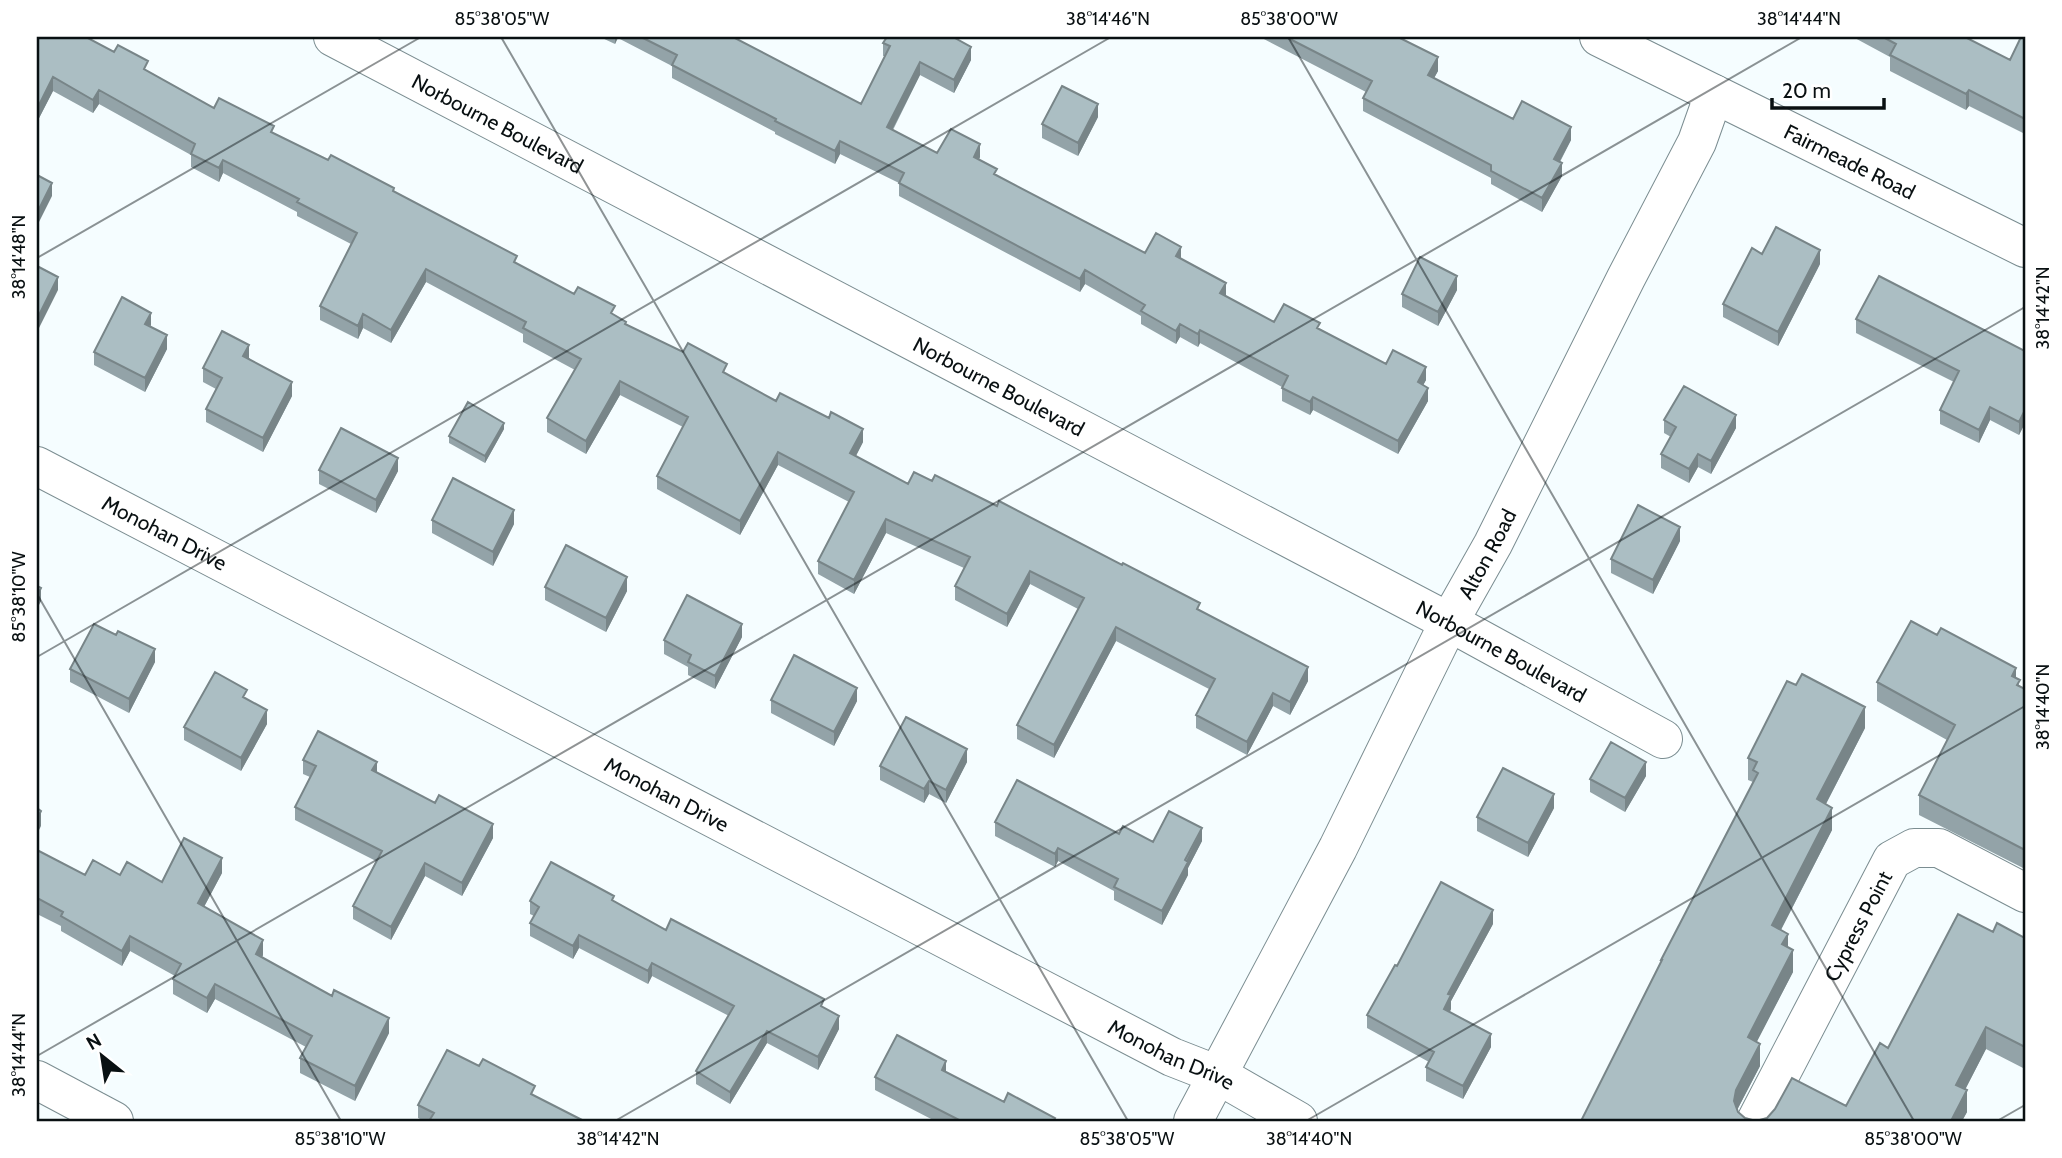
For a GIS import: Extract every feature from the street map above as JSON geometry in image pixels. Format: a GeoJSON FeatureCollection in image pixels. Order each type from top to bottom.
{"type":"FeatureCollection","features":[{"type":"Feature","properties":{"kind":"street","name":"Norbourne Boulevard"},"geometry":{"type":"LineString","coordinates":[[333,37],[1449,622],[1663,738]]}},
{"type":"Feature","properties":{"kind":"street","name":"Fairmeade Road"},"geometry":{"type":"LineString","coordinates":[[1599,37],[2025,248]]}},
{"type":"Feature","properties":{"kind":"street","name":"Alton Road"},"geometry":{"type":"LineString","coordinates":[[1194,1121],[1338,848],[1449,622],[1493,544],[1697,142],[1714,94]]}},
{"type":"Feature","properties":{"kind":"street","name":"Monohan Drive"},"geometry":{"type":"LineString","coordinates":[[37,466],[1172,1057],[1218,1075],[1298,1121]]}},
{"type":"Feature","properties":{"kind":"street","name":"Cypress Point"},"geometry":{"type":"LineString","coordinates":[[1756,1121],[1892,860],[1914,848],[1940,848],[2025,893]]}},
{"type":"Feature","properties":{"kind":"street"},"geometry":{"type":"LineString","coordinates":[[37,1080],[114,1121]]}},
{"type":"Feature","properties":{"kind":"building"},"geometry":{"type":"Polygon","coordinates":[[[37,37],[86,37],[114,52],[118,45],[148,61],[144,69],[214,108],[219,98],[274,126],[271,132],[328,160],[331,155],[394,188],[393,191],[517,256],[514,262],[574,294],[578,287],[615,306],[611,313],[626,322],[625,324],[683,352],[688,343],[727,364],[723,372],[776,401],[780,393],[829,418],[831,412],[863,429],[850,453],[908,484],[914,472],[932,481],[935,475],[997,506],[999,501],[1200,603],[1197,609],[1308,667],[1290,702],[1273,693],[1247,742],[1196,715],[1215,679],[1116,627],[1054,745],[1017,725],[1084,598],[1030,571],[1007,614],[955,586],[970,557],[886,519],[854,580],[818,561],[854,492],[778,452],[740,521],[657,476],[688,417],[620,381],[586,441],[547,418],[581,359],[523,328],[526,322],[426,269],[391,330],[363,314],[358,326],[320,306],[357,233],[297,202],[299,199],[223,160],[219,168],[191,154],[195,144],[99,90],[93,100],[53,77],[37,109],[37,37]]]}},
{"type":"Feature","properties":{"kind":"building"},"geometry":{"type":"Polygon","coordinates":[[[641,37],[733,37],[861,104],[890,46],[883,43],[887,37],[953,37],[971,47],[954,80],[920,62],[887,127],[937,153],[951,129],[980,144],[974,157],[997,169],[994,174],[1145,253],[1156,233],[1181,247],[1176,256],[1226,283],[1220,293],[1274,322],[1284,304],[1320,323],[1317,328],[1386,364],[1393,350],[1426,367],[1418,382],[1428,388],[1398,441],[1313,397],[1310,402],[1282,388],[1288,376],[1200,330],[1198,334],[1180,324],[1176,331],[1141,311],[1145,305],[1085,270],[1080,279],[899,183],[904,173],[840,141],[835,151],[775,121],[776,119],[672,65],[677,55],[641,37]]]}},
{"type":"Feature","properties":{"kind":"building"},"geometry":{"type":"Polygon","coordinates":[[[1286,37],[1398,37],[1438,57],[1428,75],[1513,119],[1522,101],[1571,127],[1554,159],[1562,163],[1542,198],[1491,171],[1491,165],[1363,98],[1372,81],[1286,37]]]}},
{"type":"Feature","properties":{"kind":"building"},"geometry":{"type":"Polygon","coordinates":[[[1883,37],[1965,37],[2010,60],[2021,37],[2025,37],[2025,119],[1969,90],[1966,94],[1890,55],[1896,44],[1883,37]]]}},
{"type":"Feature","properties":{"kind":"building"},"geometry":{"type":"Polygon","coordinates":[[[1062,86],[1098,104],[1078,143],[1042,124],[1062,86]]]}},
{"type":"Feature","properties":{"kind":"building"},"geometry":{"type":"Polygon","coordinates":[[[37,175],[52,183],[37,213],[37,175]]]}},
{"type":"Feature","properties":{"kind":"building"},"geometry":{"type":"Polygon","coordinates":[[[1776,227],[1820,250],[1778,332],[1723,304],[1752,248],[1762,254],[1776,227]]]}},
{"type":"Feature","properties":{"kind":"building"},"geometry":{"type":"Polygon","coordinates":[[[1420,257],[1457,276],[1438,312],[1402,294],[1420,257]]]}},
{"type":"Feature","properties":{"kind":"building"},"geometry":{"type":"Polygon","coordinates":[[[37,266],[58,277],[37,319],[37,266]]]}},
{"type":"Feature","properties":{"kind":"building"},"geometry":{"type":"Polygon","coordinates":[[[1879,276],[2025,351],[2025,410],[2019,422],[1990,407],[1979,430],[1940,410],[1959,371],[1856,319],[1879,276]]]}},
{"type":"Feature","properties":{"kind":"building"},"geometry":{"type":"Polygon","coordinates":[[[122,297],[151,313],[145,324],[167,335],[145,378],[94,352],[122,297]]]}},
{"type":"Feature","properties":{"kind":"building"},"geometry":{"type":"Polygon","coordinates":[[[222,331],[249,345],[243,356],[292,382],[263,438],[206,409],[222,378],[203,368],[222,331]]]}},
{"type":"Feature","properties":{"kind":"building"},"geometry":{"type":"Polygon","coordinates":[[[1684,386],[1736,415],[1711,461],[1698,454],[1689,469],[1661,454],[1676,427],[1664,420],[1684,386]]]}},
{"type":"Feature","properties":{"kind":"building"},"geometry":{"type":"Polygon","coordinates":[[[468,402],[504,423],[485,456],[449,436],[468,402]]]}},
{"type":"Feature","properties":{"kind":"building"},"geometry":{"type":"Polygon","coordinates":[[[341,428],[398,458],[376,500],[319,470],[341,428]]]}},
{"type":"Feature","properties":{"kind":"building"},"geometry":{"type":"Polygon","coordinates":[[[453,478],[514,510],[493,552],[432,520],[453,478]]]}},
{"type":"Feature","properties":{"kind":"building"},"geometry":{"type":"Polygon","coordinates":[[[1638,505],[1680,527],[1653,580],[1611,559],[1638,505]]]}},
{"type":"Feature","properties":{"kind":"building"},"geometry":{"type":"Polygon","coordinates":[[[566,545],[627,577],[606,618],[545,587],[566,545]]]}},
{"type":"Feature","properties":{"kind":"building"},"geometry":{"type":"Polygon","coordinates":[[[687,595],[742,624],[715,676],[688,662],[691,655],[664,640],[687,595]]]}},
{"type":"Feature","properties":{"kind":"building"},"geometry":{"type":"Polygon","coordinates":[[[1911,621],[1937,635],[1941,628],[2016,668],[2012,676],[2020,680],[2017,685],[2025,689],[2025,850],[1919,795],[1955,725],[1877,682],[1911,621]]]}},
{"type":"Feature","properties":{"kind":"building"},"geometry":{"type":"Polygon","coordinates":[[[94,624],[116,635],[118,631],[155,649],[129,699],[70,669],[94,624]]]}},
{"type":"Feature","properties":{"kind":"building"},"geometry":{"type":"Polygon","coordinates":[[[794,655],[857,688],[834,732],[771,700],[794,655]]]}},
{"type":"Feature","properties":{"kind":"building"},"geometry":{"type":"Polygon","coordinates":[[[215,672],[247,690],[243,697],[267,710],[241,758],[184,727],[215,672]]]}},
{"type":"Feature","properties":{"kind":"building"},"geometry":{"type":"Polygon","coordinates":[[[1802,674],[1865,707],[1817,799],[1832,808],[1772,925],[1788,934],[1782,944],[1793,950],[1748,1037],[1760,1044],[1736,1090],[1734,1101],[1738,1112],[1745,1118],[1756,1121],[1581,1121],[1758,773],[1753,770],[1757,762],[1748,758],[1787,681],[1796,685],[1802,674]]]}},
{"type":"Feature","properties":{"kind":"building"},"geometry":{"type":"Polygon","coordinates":[[[906,717],[967,749],[946,790],[929,781],[924,789],[880,766],[906,717]]]}},
{"type":"Feature","properties":{"kind":"building"},"geometry":{"type":"Polygon","coordinates":[[[318,731],[377,762],[372,770],[435,803],[439,795],[493,824],[462,883],[425,863],[391,927],[353,906],[382,851],[295,807],[316,766],[303,760],[318,731]]]}},
{"type":"Feature","properties":{"kind":"building"},"geometry":{"type":"Polygon","coordinates":[[[1611,742],[1646,762],[1625,798],[1590,779],[1611,742]]]}},
{"type":"Feature","properties":{"kind":"building"},"geometry":{"type":"Polygon","coordinates":[[[1503,768],[1554,794],[1528,843],[1477,817],[1503,768]]]}},
{"type":"Feature","properties":{"kind":"building"},"geometry":{"type":"Polygon","coordinates":[[[1017,780],[1119,834],[1123,826],[1153,842],[1169,811],[1202,828],[1185,860],[1188,862],[1162,911],[1114,887],[1118,879],[1058,848],[1055,854],[995,822],[1017,780]]]}},
{"type":"Feature","properties":{"kind":"building"},"geometry":{"type":"Polygon","coordinates":[[[184,838],[222,858],[198,903],[263,940],[256,954],[332,996],[334,990],[389,1018],[355,1086],[300,1058],[312,1036],[215,984],[207,998],[173,979],[181,964],[130,936],[122,951],[61,916],[63,912],[37,898],[37,850],[85,875],[93,860],[120,875],[127,862],[162,882],[184,838]]]}},
{"type":"Feature","properties":{"kind":"building"},"geometry":{"type":"Polygon","coordinates":[[[551,862],[614,896],[612,900],[666,930],[671,919],[824,999],[821,1006],[839,1016],[818,1057],[767,1031],[730,1092],[696,1071],[734,1006],[652,963],[648,971],[579,935],[573,946],[530,923],[539,907],[530,901],[551,862]]]}},
{"type":"Feature","properties":{"kind":"building"},"geometry":{"type":"Polygon","coordinates":[[[1441,882],[1493,910],[1448,994],[1451,995],[1444,1009],[1491,1034],[1463,1086],[1426,1067],[1434,1052],[1367,1015],[1395,965],[1397,966],[1441,882]]]}},
{"type":"Feature","properties":{"kind":"building"},"geometry":{"type":"Polygon","coordinates":[[[1958,914],[1993,932],[1997,923],[2025,938],[2025,1047],[1986,1027],[1956,1085],[1967,1090],[1951,1121],[1756,1121],[1767,1118],[1775,1109],[1792,1078],[1846,1106],[1880,1043],[1888,1048],[1958,914]]]}},
{"type":"Feature","properties":{"kind":"building"},"geometry":{"type":"Polygon","coordinates":[[[897,1035],[946,1061],[942,1070],[1004,1102],[1008,1093],[1055,1118],[1053,1121],[961,1121],[875,1077],[897,1035]]]}},
{"type":"Feature","properties":{"kind":"building"},"geometry":{"type":"Polygon","coordinates":[[[447,1050],[479,1066],[483,1059],[535,1086],[531,1094],[584,1121],[429,1121],[434,1113],[418,1105],[447,1050]]]}}]}
